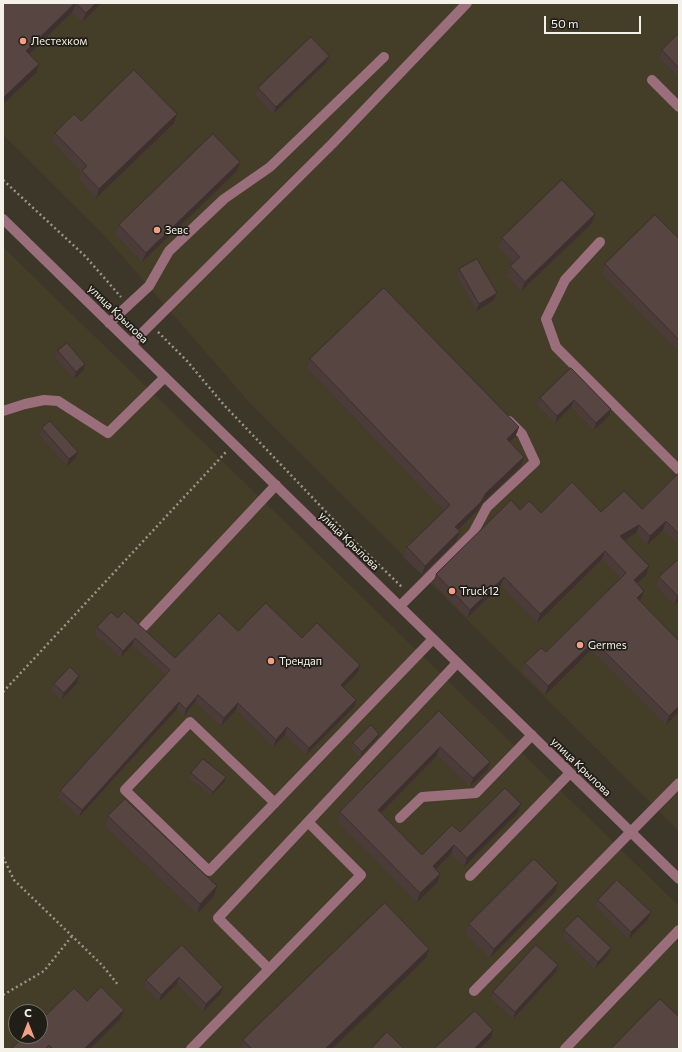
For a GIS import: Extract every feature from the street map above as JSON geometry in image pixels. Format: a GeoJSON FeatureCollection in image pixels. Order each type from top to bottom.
{"type":"FeatureCollection","features":[{"type":"Feature","properties":{"kind":"street"},"geometry":{"type":"LineString","coordinates":[[131,344],[332,144],[467,3]]}},
{"type":"Feature","properties":{"kind":"street"},"geometry":{"type":"LineString","coordinates":[[109,323],[149,286],[169,251],[224,199],[270,167],[384,57]]}},
{"type":"Feature","properties":{"kind":"street"},"geometry":{"type":"LineString","coordinates":[[652,80],[679,108]]}},
{"type":"Feature","properties":{"kind":"street","name":"улица Крылова"},"geometry":{"type":"LineString","coordinates":[[3,219],[679,879]]}},
{"type":"Feature","properties":{"kind":"street"},"geometry":{"type":"LineString","coordinates":[[600,242],[565,280],[546,319],[556,347],[679,470]]}},
{"type":"Feature","properties":{"kind":"street"},"geometry":{"type":"LineString","coordinates":[[3,411],[24,404],[44,400],[58,401],[108,433],[165,377]]}},
{"type":"Feature","properties":{"kind":"street"},"geometry":{"type":"LineString","coordinates":[[400,606],[474,533],[487,507],[535,462],[522,434],[500,412]]}},
{"type":"Feature","properties":{"kind":"street"},"geometry":{"type":"LineString","coordinates":[[144,626],[276,485]]}},
{"type":"Feature","properties":{"kind":"street"},"geometry":{"type":"LineString","coordinates":[[275,802],[190,722],[125,790],[209,871],[433,639]]}},
{"type":"Feature","properties":{"kind":"street"},"geometry":{"type":"LineString","coordinates":[[269,969],[218,918],[457,663]]}},
{"type":"Feature","properties":{"kind":"street"},"geometry":{"type":"LineString","coordinates":[[400,818],[422,797],[476,793],[532,735]]}},
{"type":"Feature","properties":{"kind":"street"},"geometry":{"type":"LineString","coordinates":[[470,876],[570,773]]}},
{"type":"Feature","properties":{"kind":"street"},"geometry":{"type":"LineString","coordinates":[[474,991],[679,783]]}},
{"type":"Feature","properties":{"kind":"street"},"geometry":{"type":"LineString","coordinates":[[191,1049],[361,875],[308,822]]}},
{"type":"Feature","properties":{"kind":"street"},"geometry":{"type":"LineString","coordinates":[[565,1049],[679,930]]}},
{"type":"Feature","properties":{"kind":"path"},"geometry":{"type":"LineString","coordinates":[[3,180],[85,256],[128,305]]}},
{"type":"Feature","properties":{"kind":"path"},"geometry":{"type":"LineString","coordinates":[[151,324],[187,361],[224,404],[351,538],[411,595]]}},
{"type":"Feature","properties":{"kind":"path"},"geometry":{"type":"LineString","coordinates":[[3,692],[233,444]]}},
{"type":"Feature","properties":{"kind":"path"},"geometry":{"type":"LineString","coordinates":[[3,856],[14,880],[102,965],[119,986]]}},
{"type":"Feature","properties":{"kind":"path"},"geometry":{"type":"LineString","coordinates":[[3,995],[44,971],[72,936]]}},
{"type":"Feature","properties":{"kind":"shaded area"},"geometry":{"type":"Polygon","coordinates":[[[3,3],[679,3],[679,831],[249,402],[103,234],[3,135],[3,3]]]}},
{"type":"Feature","properties":{"kind":"shaded area"},"geometry":{"type":"Polygon","coordinates":[[[3,247],[679,906],[679,1049],[3,1049],[3,247]]]}},
{"type":"Feature","properties":{"kind":"building","name":"Лестехком"},"geometry":{"type":"Polygon","coordinates":[[[3,3],[75,3],[26,51],[39,64],[3,98],[3,3]]]}},
{"type":"Feature","properties":{"kind":"building"},"geometry":{"type":"Polygon","coordinates":[[[76,3],[96,3],[86,13],[76,3]]]}},
{"type":"Feature","properties":{"kind":"building"},"geometry":{"type":"Polygon","coordinates":[[[679,33],[679,68],[662,50],[679,33]]]}},
{"type":"Feature","properties":{"kind":"building"},"geometry":{"type":"Polygon","coordinates":[[[311,37],[329,56],[276,107],[258,88],[311,37]]]}},
{"type":"Feature","properties":{"kind":"building"},"geometry":{"type":"Polygon","coordinates":[[[134,70],[177,114],[99,189],[82,171],[87,166],[55,133],[74,114],[81,121],[134,70]]]}},
{"type":"Feature","properties":{"kind":"building"},"geometry":{"type":"Polygon","coordinates":[[[213,134],[240,162],[146,253],[119,225],[213,134]]]}},
{"type":"Feature","properties":{"kind":"building"},"geometry":{"type":"Polygon","coordinates":[[[562,180],[595,214],[525,282],[510,266],[520,257],[502,238],[562,180]]]}},
{"type":"Feature","properties":{"kind":"building"},"geometry":{"type":"Polygon","coordinates":[[[655,215],[679,239],[679,340],[605,264],[655,215]]]}},
{"type":"Feature","properties":{"kind":"building"},"geometry":{"type":"Polygon","coordinates":[[[477,259],[497,293],[479,304],[459,269],[477,259]]]}},
{"type":"Feature","properties":{"kind":"building"},"geometry":{"type":"Polygon","coordinates":[[[384,288],[519,427],[507,439],[524,457],[486,493],[481,502],[455,527],[460,531],[425,566],[407,547],[450,505],[310,359],[384,288]]]}},
{"type":"Feature","properties":{"kind":"building"},"geometry":{"type":"Polygon","coordinates":[[[67,343],[85,364],[76,372],[58,351],[67,343]]]}},
{"type":"Feature","properties":{"kind":"building"},"geometry":{"type":"Polygon","coordinates":[[[571,368],[611,409],[596,423],[574,400],[557,416],[540,398],[571,368]]]}},
{"type":"Feature","properties":{"kind":"building"},"geometry":{"type":"Polygon","coordinates":[[[50,421],[78,452],[69,459],[42,428],[50,421]]]}},
{"type":"Feature","properties":{"kind":"building"},"geometry":{"type":"Polygon","coordinates":[[[679,473],[679,534],[666,521],[650,536],[639,525],[620,536],[649,566],[634,580],[644,591],[637,598],[679,641],[679,706],[669,716],[594,641],[548,686],[525,663],[541,648],[546,652],[626,573],[605,551],[540,614],[504,577],[470,610],[436,574],[511,500],[520,510],[529,501],[541,513],[572,482],[601,512],[624,491],[642,509],[679,473]]]}},
{"type":"Feature","properties":{"kind":"building"},"geometry":{"type":"Polygon","coordinates":[[[679,559],[679,595],[678,596],[659,577],[679,559]]]}},
{"type":"Feature","properties":{"kind":"building"},"geometry":{"type":"Polygon","coordinates":[[[266,603],[302,638],[317,623],[360,665],[341,685],[356,700],[309,748],[287,727],[276,740],[238,703],[224,718],[198,695],[186,709],[179,702],[82,810],[60,791],[170,670],[135,638],[123,651],[97,627],[111,612],[118,618],[124,611],[175,658],[219,613],[238,631],[266,603]]]}},
{"type":"Feature","properties":{"kind":"building"},"geometry":{"type":"Polygon","coordinates":[[[70,667],[79,676],[64,693],[54,684],[70,667]]]}},
{"type":"Feature","properties":{"kind":"building"},"geometry":{"type":"Polygon","coordinates":[[[439,711],[490,762],[473,778],[440,747],[378,810],[422,855],[452,825],[460,832],[505,788],[521,804],[467,858],[454,845],[433,866],[440,874],[420,893],[340,812],[439,711]]]}},
{"type":"Feature","properties":{"kind":"building"},"geometry":{"type":"Polygon","coordinates":[[[371,725],[379,734],[362,752],[353,743],[371,725]]]}},
{"type":"Feature","properties":{"kind":"building"},"geometry":{"type":"Polygon","coordinates":[[[203,759],[226,777],[213,792],[191,773],[203,759]]]}},
{"type":"Feature","properties":{"kind":"building"},"geometry":{"type":"Polygon","coordinates":[[[125,799],[217,886],[200,904],[108,816],[125,799]]]}},
{"type":"Feature","properties":{"kind":"building"},"geometry":{"type":"Polygon","coordinates":[[[534,859],[558,883],[494,949],[469,924],[534,859]]]}},
{"type":"Feature","properties":{"kind":"building"},"geometry":{"type":"Polygon","coordinates":[[[617,880],[651,912],[631,932],[598,900],[617,880]]]}},
{"type":"Feature","properties":{"kind":"building"},"geometry":{"type":"Polygon","coordinates":[[[385,903],[429,949],[325,1049],[250,1049],[251,1048],[243,1040],[385,903]]]}},
{"type":"Feature","properties":{"kind":"building"},"geometry":{"type":"Polygon","coordinates":[[[578,916],[611,948],[598,962],[564,930],[578,916]]]}},
{"type":"Feature","properties":{"kind":"building"},"geometry":{"type":"Polygon","coordinates":[[[182,945],[223,987],[206,1004],[179,977],[161,995],[146,980],[182,945]]]}},
{"type":"Feature","properties":{"kind":"building"},"geometry":{"type":"Polygon","coordinates":[[[536,945],[558,965],[515,1012],[493,992],[536,945]]]}},
{"type":"Feature","properties":{"kind":"building"},"geometry":{"type":"Polygon","coordinates":[[[101,987],[124,1010],[84,1049],[53,1049],[49,1045],[45,1049],[11,1049],[16,1044],[48,1044],[48,1013],[74,988],[87,1001],[101,987]]]}},
{"type":"Feature","properties":{"kind":"building"},"geometry":{"type":"Polygon","coordinates":[[[660,999],[679,1017],[679,1049],[611,1049],[660,999]]]}},
{"type":"Feature","properties":{"kind":"building"},"geometry":{"type":"Polygon","coordinates":[[[475,1011],[493,1030],[474,1049],[434,1049],[475,1011]]]}},
{"type":"Feature","properties":{"kind":"building"},"geometry":{"type":"Polygon","coordinates":[[[387,1032],[404,1049],[371,1049],[387,1032]]]}},
{"type":"Feature","properties":{"kind":"place","name":"Лестехком"},"geometry":{"type":"Point","coordinates":[23,41]}},
{"type":"Feature","properties":{"kind":"place","name":"Зевс"},"geometry":{"type":"Point","coordinates":[157,230]}},
{"type":"Feature","properties":{"kind":"place","name":"Truck12"},"geometry":{"type":"Point","coordinates":[452,591]}},
{"type":"Feature","properties":{"kind":"place","name":"Germes"},"geometry":{"type":"Point","coordinates":[580,645]}},
{"type":"Feature","properties":{"kind":"place","name":"Трендап"},"geometry":{"type":"Point","coordinates":[271,661]}}]}
